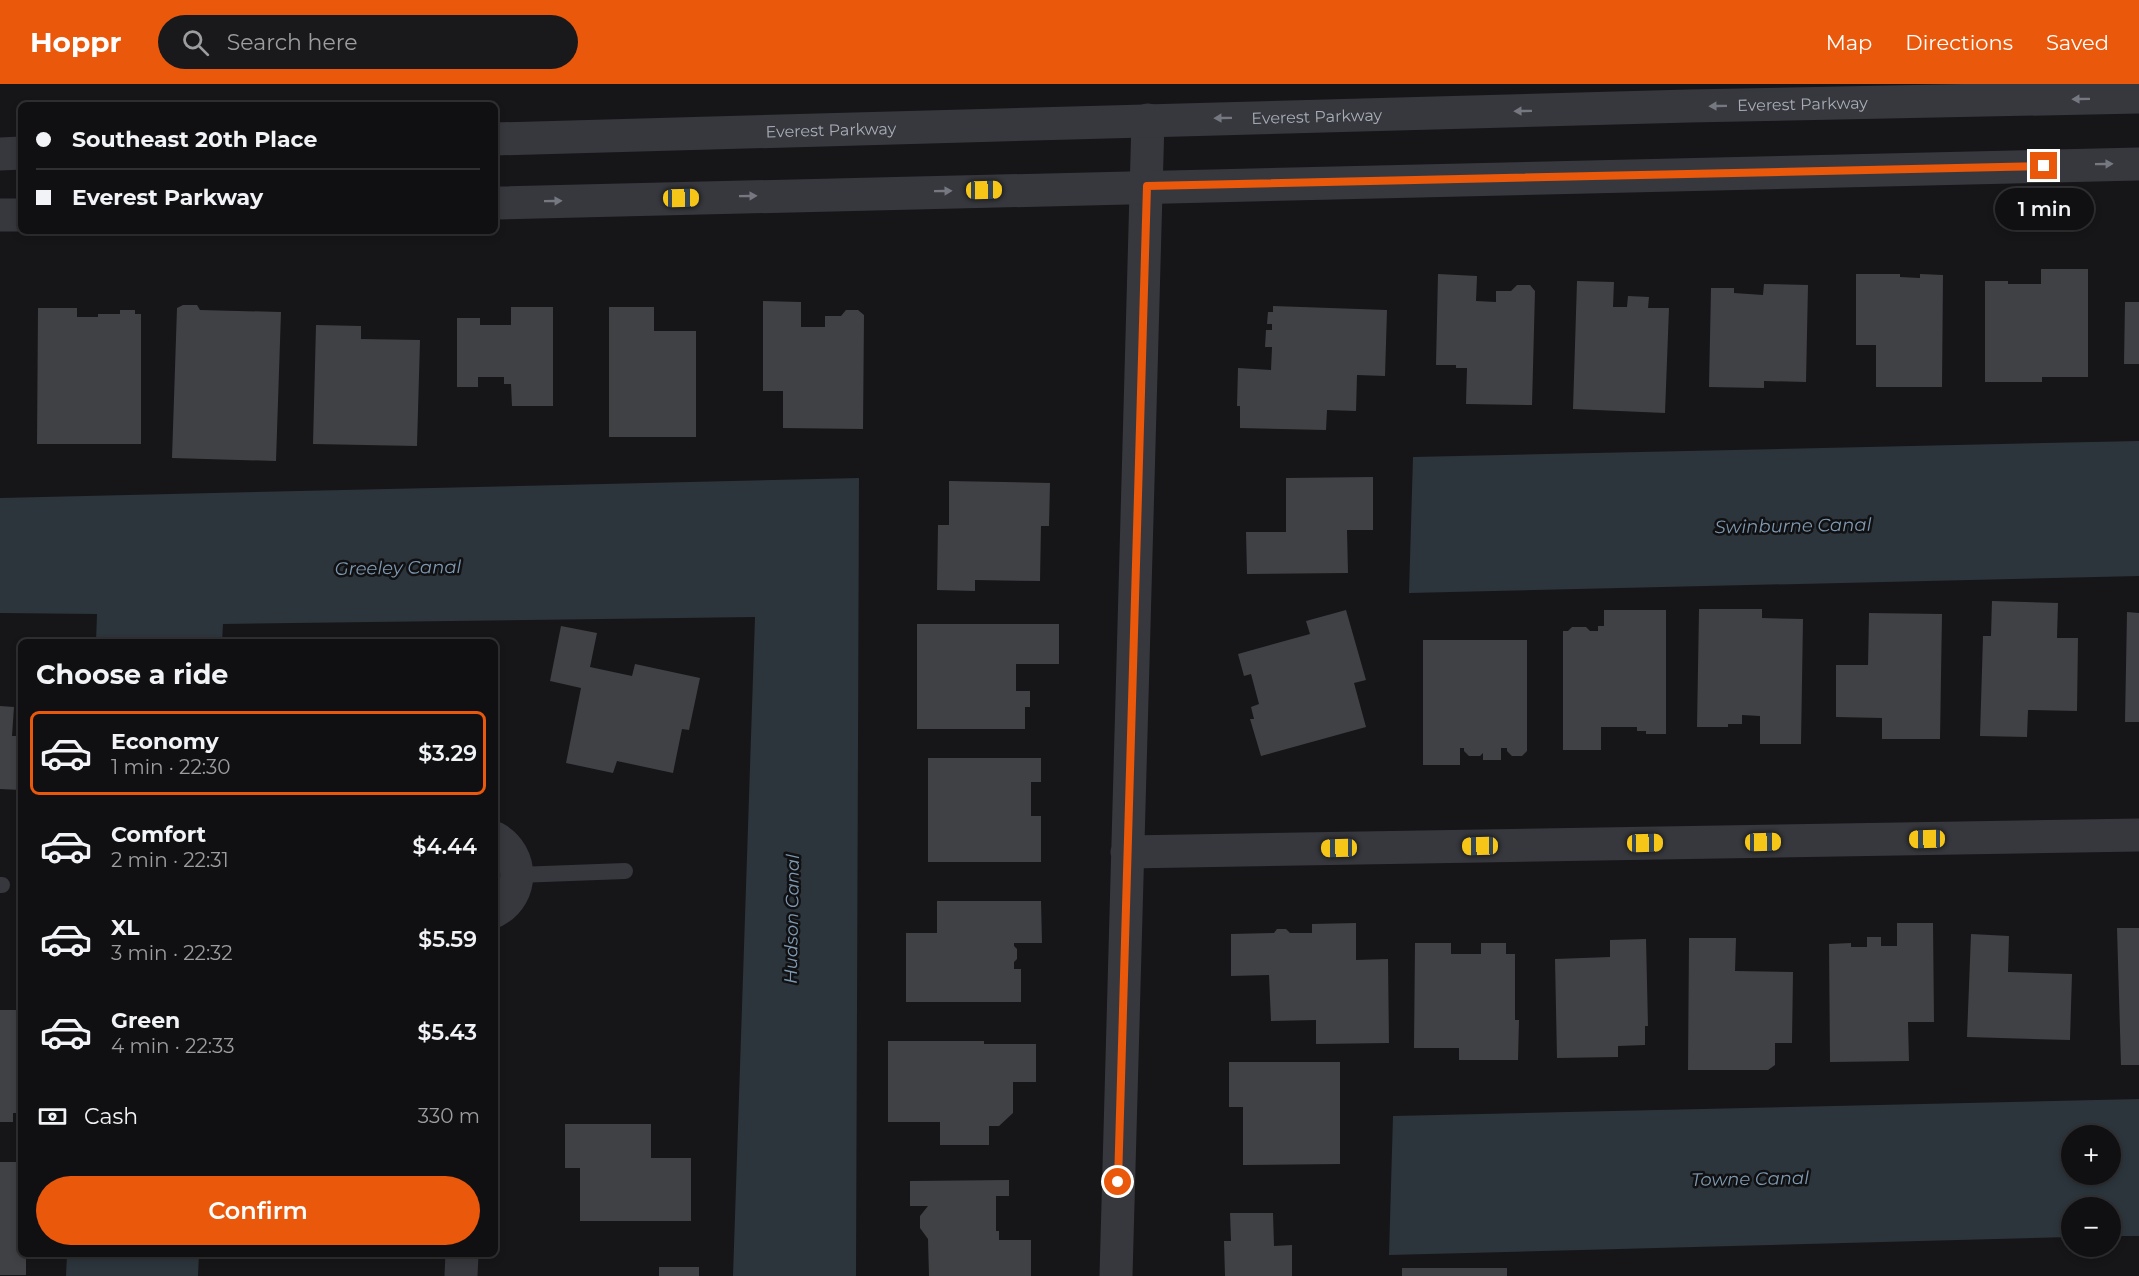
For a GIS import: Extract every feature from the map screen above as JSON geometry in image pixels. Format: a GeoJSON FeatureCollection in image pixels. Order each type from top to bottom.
{"type":"FeatureCollection","features":[{"type":"Feature","properties":{"kind":"street","name":"Everest Parkway"},"geometry":{"type":"LineString","coordinates":[[498,139],[1148,120],[2139,97]]}},
{"type":"Feature","properties":{"kind":"street"},"geometry":{"type":"LineString","coordinates":[[1116,1276],[1148,120]]}},
{"type":"Feature","properties":{"kind":"street"},"geometry":{"type":"LineString","coordinates":[[0,154],[18,153]]}},
{"type":"Feature","properties":{"kind":"street"},"geometry":{"type":"LineString","coordinates":[[498,203],[2139,164]]}},
{"type":"Feature","properties":{"kind":"street"},"geometry":{"type":"LineString","coordinates":[[0,215],[18,215]]}},
{"type":"Feature","properties":{"kind":"street"},"geometry":{"type":"LineString","coordinates":[[1127,852],[2139,836]]}},
{"type":"Feature","properties":{"kind":"street"},"geometry":{"type":"LineString","coordinates":[[498,841],[508,849],[515,861],[518,875],[515,889],[508,901],[498,909]]}},
{"type":"Feature","properties":{"kind":"street"},"geometry":{"type":"LineString","coordinates":[[461,1276],[462,1257]]}},
{"type":"Feature","properties":{"kind":"lane"},"geometry":{"type":"LineString","coordinates":[[518,875],[625,872]]}},
{"type":"Feature","properties":{"kind":"water","name":"Swinburne Canal"},"geometry":{"type":"Polygon","coordinates":[[[2139,441],[2139,576],[1409,593],[1413,457],[2139,441]]]}},
{"type":"Feature","properties":{"kind":"water"},"geometry":{"type":"Polygon","coordinates":[[[859,478],[856,1276],[733,1276],[755,617],[223,624],[222,639],[96,639],[97,614],[0,613],[0,498],[859,478]]]}},
{"type":"Feature","properties":{"kind":"water","name":"Towne Canal"},"geometry":{"type":"Polygon","coordinates":[[[2139,1099],[2139,1236],[2121,1236],[2121,1197],[2061,1197],[2061,1237],[1389,1255],[1393,1116],[2139,1099]]]}},
{"type":"Feature","properties":{"kind":"water"},"geometry":{"type":"Polygon","coordinates":[[[67,1257],[199,1257],[198,1276],[66,1276],[67,1257]]]}},
{"type":"Feature","properties":{"kind":"building"},"geometry":{"type":"Polygon","coordinates":[[[2041,269],[2088,269],[2088,377],[2042,377],[2042,382],[1985,382],[1985,281],[2041,284],[2041,269]]]}},
{"type":"Feature","properties":{"kind":"building"},"geometry":{"type":"Polygon","coordinates":[[[1438,274],[1477,276],[1476,301],[1496,302],[1496,291],[1511,291],[1517,285],[1530,285],[1535,291],[1532,405],[1466,404],[1467,368],[1456,368],[1456,365],[1436,365],[1438,274]]]}},
{"type":"Feature","properties":{"kind":"building"},"geometry":{"type":"Polygon","coordinates":[[[1856,274],[1900,274],[1900,277],[1920,278],[1920,274],[1943,275],[1942,387],[1876,387],[1876,345],[1856,345],[1856,274]]]}},
{"type":"Feature","properties":{"kind":"building"},"geometry":{"type":"Polygon","coordinates":[[[1577,281],[1614,282],[1613,307],[1627,307],[1628,296],[1649,297],[1648,308],[1669,308],[1665,413],[1573,409],[1577,281]]]}},
{"type":"Feature","properties":{"kind":"building"},"geometry":{"type":"Polygon","coordinates":[[[1764,284],[1808,285],[1806,382],[1764,381],[1764,388],[1709,387],[1711,288],[1734,288],[1734,293],[1763,295],[1764,284]]]}},
{"type":"Feature","properties":{"kind":"building"},"geometry":{"type":"Polygon","coordinates":[[[763,301],[801,302],[801,327],[825,327],[825,316],[841,316],[846,310],[858,310],[864,315],[863,429],[783,428],[783,391],[763,391],[763,301]]]}},
{"type":"Feature","properties":{"kind":"building"},"geometry":{"type":"Polygon","coordinates":[[[2125,302],[2139,302],[2139,364],[2124,364],[2125,302]]]}},
{"type":"Feature","properties":{"kind":"building"},"geometry":{"type":"Polygon","coordinates":[[[183,305],[197,305],[200,310],[281,312],[276,461],[172,458],[177,308],[183,305]]]}},
{"type":"Feature","properties":{"kind":"building"},"geometry":{"type":"Polygon","coordinates":[[[1273,306],[1387,310],[1385,376],[1357,375],[1356,411],[1327,410],[1326,430],[1240,428],[1240,406],[1237,406],[1238,368],[1271,370],[1272,347],[1265,347],[1266,330],[1272,330],[1272,324],[1267,324],[1268,312],[1273,312],[1273,306]]]}},
{"type":"Feature","properties":{"kind":"building"},"geometry":{"type":"Polygon","coordinates":[[[511,307],[553,307],[553,406],[512,406],[511,384],[504,384],[504,377],[478,377],[478,387],[457,387],[457,318],[480,318],[480,325],[511,325],[511,307]]]}},
{"type":"Feature","properties":{"kind":"building"},"geometry":{"type":"Polygon","coordinates":[[[609,307],[654,307],[654,331],[696,331],[696,437],[609,437],[609,307]]]}},
{"type":"Feature","properties":{"kind":"building"},"geometry":{"type":"Polygon","coordinates":[[[38,308],[77,308],[77,317],[120,314],[120,310],[135,310],[135,314],[141,314],[141,444],[37,444],[38,308]]]}},
{"type":"Feature","properties":{"kind":"building"},"geometry":{"type":"Polygon","coordinates":[[[316,325],[361,326],[361,339],[420,340],[417,446],[313,444],[316,325]]]}},
{"type":"Feature","properties":{"kind":"building"},"geometry":{"type":"Polygon","coordinates":[[[1373,477],[1373,530],[1347,530],[1348,573],[1247,574],[1246,532],[1286,532],[1286,478],[1373,477]]]}},
{"type":"Feature","properties":{"kind":"building"},"geometry":{"type":"Polygon","coordinates":[[[949,481],[1050,483],[1049,526],[1041,526],[1040,581],[975,580],[975,591],[937,590],[938,525],[949,525],[949,481]]]}},
{"type":"Feature","properties":{"kind":"building"},"geometry":{"type":"Polygon","coordinates":[[[1992,601],[2058,603],[2057,638],[2078,638],[2077,711],[2028,710],[2027,737],[1980,736],[1983,636],[1991,636],[1992,601]]]}},
{"type":"Feature","properties":{"kind":"building"},"geometry":{"type":"Polygon","coordinates":[[[1699,609],[1762,609],[1762,618],[1803,619],[1801,744],[1760,744],[1760,716],[1742,715],[1742,724],[1728,724],[1728,727],[1697,727],[1699,609]]]}},
{"type":"Feature","properties":{"kind":"building"},"geometry":{"type":"Polygon","coordinates":[[[1346,610],[1366,680],[1354,683],[1366,727],[1261,756],[1250,719],[1254,719],[1251,707],[1259,704],[1251,674],[1244,676],[1238,654],[1310,634],[1306,621],[1346,610]]]}},
{"type":"Feature","properties":{"kind":"building"},"geometry":{"type":"Polygon","coordinates":[[[1604,610],[1666,610],[1666,734],[1646,734],[1646,731],[1637,731],[1637,727],[1601,727],[1601,750],[1563,750],[1563,631],[1568,631],[1572,627],[1586,627],[1590,631],[1598,631],[1598,626],[1604,626],[1604,610]]]}},
{"type":"Feature","properties":{"kind":"building"},"geometry":{"type":"Polygon","coordinates":[[[2127,612],[2139,613],[2139,722],[2125,722],[2127,612]]]}},
{"type":"Feature","properties":{"kind":"building"},"geometry":{"type":"Polygon","coordinates":[[[1869,613],[1942,614],[1940,739],[1882,739],[1882,718],[1836,717],[1836,665],[1868,665],[1869,613]]]}},
{"type":"Feature","properties":{"kind":"building"},"geometry":{"type":"Polygon","coordinates":[[[917,624],[1059,624],[1059,664],[1016,664],[1016,691],[1030,691],[1030,707],[1025,707],[1025,729],[917,729],[917,624]]]}},
{"type":"Feature","properties":{"kind":"building"},"geometry":{"type":"Polygon","coordinates":[[[561,626],[597,633],[590,667],[632,676],[635,664],[700,678],[689,730],[682,729],[673,773],[617,761],[613,773],[566,763],[581,688],[550,681],[561,626]]]}},
{"type":"Feature","properties":{"kind":"building"},"geometry":{"type":"Polygon","coordinates":[[[1423,640],[1527,640],[1527,751],[1522,756],[1512,756],[1507,748],[1501,748],[1501,760],[1483,760],[1483,753],[1480,756],[1469,756],[1464,748],[1460,748],[1460,765],[1423,765],[1423,640]]]}},
{"type":"Feature","properties":{"kind":"building"},"geometry":{"type":"Polygon","coordinates":[[[0,706],[14,707],[12,736],[18,736],[18,790],[0,789],[0,706]]]}},
{"type":"Feature","properties":{"kind":"building"},"geometry":{"type":"Polygon","coordinates":[[[928,758],[1041,758],[1041,782],[1031,782],[1031,816],[1041,816],[1041,862],[928,862],[928,758]]]}},
{"type":"Feature","properties":{"kind":"building"},"geometry":{"type":"Polygon","coordinates":[[[937,901],[1041,901],[1042,943],[1014,943],[1017,949],[1017,959],[1014,962],[1014,969],[1021,969],[1021,1002],[906,1002],[906,933],[937,933],[937,901]]]}},
{"type":"Feature","properties":{"kind":"building"},"geometry":{"type":"Polygon","coordinates":[[[1356,923],[1356,960],[1388,959],[1389,1043],[1316,1044],[1316,1020],[1271,1021],[1269,975],[1231,976],[1231,934],[1274,933],[1277,929],[1286,929],[1290,933],[1312,933],[1312,924],[1356,923]]]}},
{"type":"Feature","properties":{"kind":"building"},"geometry":{"type":"Polygon","coordinates":[[[1897,923],[1933,923],[1934,1022],[1908,1022],[1909,1061],[1830,1062],[1829,944],[1851,943],[1851,947],[1867,947],[1867,937],[1881,937],[1881,946],[1897,946],[1897,923]]]}},
{"type":"Feature","properties":{"kind":"building"},"geometry":{"type":"Polygon","coordinates":[[[2117,928],[2139,928],[2139,1065],[2121,1065],[2117,928]]]}},
{"type":"Feature","properties":{"kind":"building"},"geometry":{"type":"Polygon","coordinates":[[[1971,934],[2009,936],[2008,972],[2072,974],[2070,1040],[1967,1037],[1971,934]]]}},
{"type":"Feature","properties":{"kind":"building"},"geometry":{"type":"Polygon","coordinates":[[[1689,938],[1736,938],[1735,971],[1793,972],[1792,1043],[1775,1043],[1775,1065],[1768,1070],[1688,1070],[1689,938]]]}},
{"type":"Feature","properties":{"kind":"building"},"geometry":{"type":"Polygon","coordinates":[[[1646,939],[1648,1026],[1645,1026],[1645,1045],[1618,1046],[1618,1057],[1557,1058],[1555,959],[1610,957],[1610,940],[1646,939]]]}},
{"type":"Feature","properties":{"kind":"building"},"geometry":{"type":"Polygon","coordinates":[[[1415,943],[1451,943],[1451,954],[1481,954],[1481,943],[1506,943],[1506,954],[1515,954],[1515,1020],[1519,1020],[1518,1060],[1459,1060],[1459,1048],[1414,1048],[1415,943]]]}},
{"type":"Feature","properties":{"kind":"building"},"geometry":{"type":"Polygon","coordinates":[[[0,1010],[18,1010],[18,1113],[13,1113],[13,1122],[0,1122],[0,1010]]]}},
{"type":"Feature","properties":{"kind":"building"},"geometry":{"type":"Polygon","coordinates":[[[888,1041],[984,1041],[984,1044],[1036,1044],[1036,1082],[1013,1082],[1013,1113],[999,1126],[989,1126],[989,1145],[940,1145],[940,1122],[888,1122],[888,1041]]]}},
{"type":"Feature","properties":{"kind":"building"},"geometry":{"type":"Polygon","coordinates":[[[1229,1062],[1340,1062],[1340,1164],[1243,1165],[1243,1107],[1229,1107],[1229,1062]]]}},
{"type":"Feature","properties":{"kind":"building"},"geometry":{"type":"Polygon","coordinates":[[[565,1124],[651,1124],[651,1158],[691,1158],[691,1221],[580,1221],[580,1168],[565,1168],[565,1124]]]}},
{"type":"Feature","properties":{"kind":"building"},"geometry":{"type":"Polygon","coordinates":[[[0,1162],[18,1162],[18,1257],[26,1257],[26,1275],[0,1275],[0,1162]]]}},
{"type":"Feature","properties":{"kind":"building"},"geometry":{"type":"Polygon","coordinates":[[[1009,1180],[1009,1196],[996,1196],[996,1231],[999,1231],[999,1240],[1031,1240],[1031,1276],[929,1276],[928,1239],[920,1228],[920,1216],[928,1206],[910,1206],[910,1181],[1009,1180]]]}},
{"type":"Feature","properties":{"kind":"building"},"geometry":{"type":"Polygon","coordinates":[[[1230,1213],[1273,1213],[1274,1246],[1292,1245],[1292,1276],[1225,1276],[1224,1241],[1231,1241],[1230,1213]]]}},
{"type":"Feature","properties":{"kind":"building"},"geometry":{"type":"Polygon","coordinates":[[[659,1267],[699,1267],[699,1276],[659,1276],[659,1267]]]}},
{"type":"Feature","properties":{"kind":"building"},"geometry":{"type":"Polygon","coordinates":[[[1402,1268],[1507,1268],[1507,1276],[1402,1276],[1402,1268]]]}},
{"type":"Feature","properties":{"kind":"route"},"geometry":{"type":"LineString","coordinates":[[1118,1182],[1147,186],[2044,166]]}},
{"type":"Feature","properties":{"kind":"water label","name":"Greeley Canal"},"geometry":{"type":"Point","coordinates":[398,568]}},
{"type":"Feature","properties":{"kind":"water label","name":"Hudson Canal"},"geometry":{"type":"Point","coordinates":[792,919]}}]}
